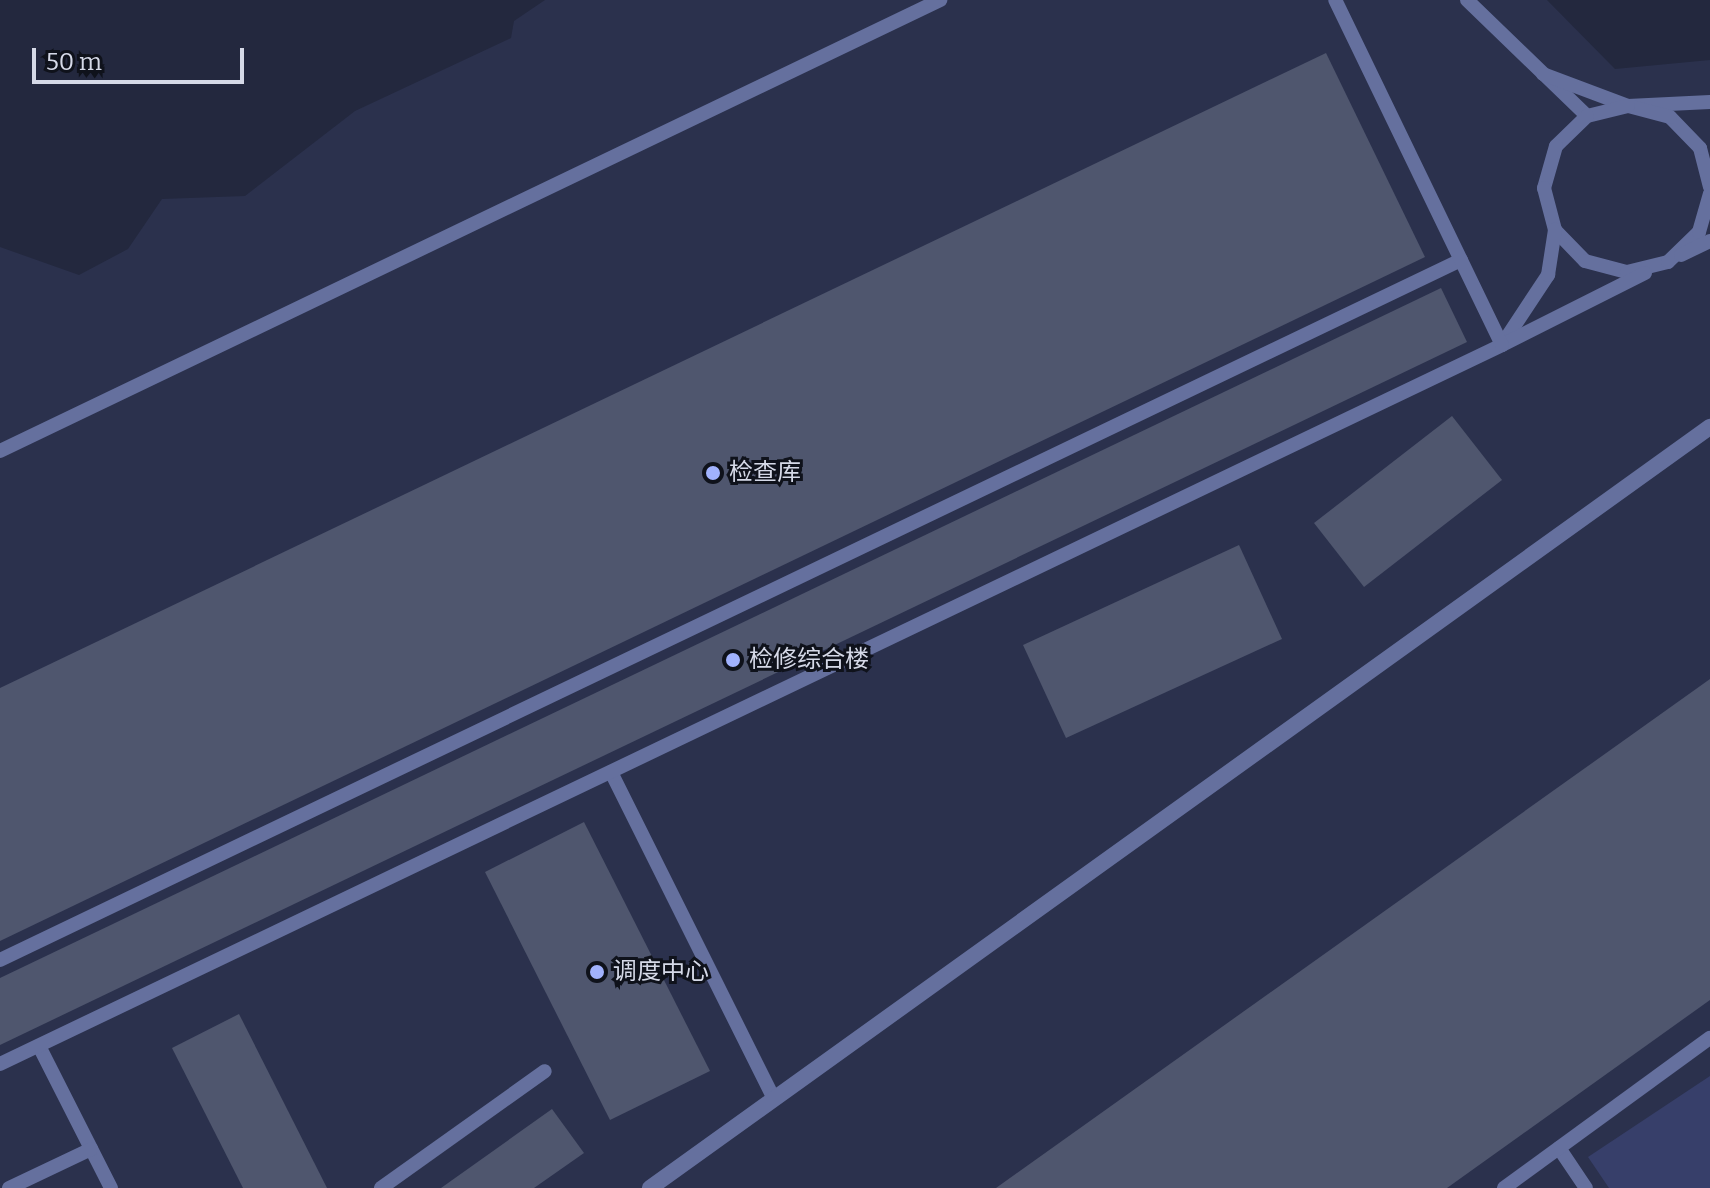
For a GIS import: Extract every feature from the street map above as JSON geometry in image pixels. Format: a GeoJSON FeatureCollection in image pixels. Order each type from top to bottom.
{"type":"FeatureCollection","features":[{"type":"Feature","properties":{"kind":"street"},"geometry":{"type":"LineString","coordinates":[[650,1188],[1710,427]]}},
{"type":"Feature","properties":{"kind":"lane"},"geometry":{"type":"LineString","coordinates":[[0,451],[940,0]]}},
{"type":"Feature","properties":{"kind":"lane"},"geometry":{"type":"LineString","coordinates":[[1335,0],[1502,345]]}},
{"type":"Feature","properties":{"kind":"lane"},"geometry":{"type":"LineString","coordinates":[[1467,0],[1587,116]]}},
{"type":"Feature","properties":{"kind":"lane"},"geometry":{"type":"LineString","coordinates":[[1543,74],[1628,106],[1670,117],[1700,148],[1710,187]]}},
{"type":"Feature","properties":{"kind":"lane"},"geometry":{"type":"LineString","coordinates":[[1502,345],[1548,275],[1555,230],[1544,188],[1556,146],[1587,116],[1628,106],[1710,102]]}},
{"type":"Feature","properties":{"kind":"lane"},"geometry":{"type":"LineString","coordinates":[[1555,230],[1585,261],[1613,268],[1668,262],[1699,232],[1710,194]]}},
{"type":"Feature","properties":{"kind":"lane"},"geometry":{"type":"LineString","coordinates":[[0,1064],[1502,345],[1710,241]]}},
{"type":"Feature","properties":{"kind":"lane"},"geometry":{"type":"LineString","coordinates":[[0,960],[1461,260]]}},
{"type":"Feature","properties":{"kind":"lane"},"geometry":{"type":"LineString","coordinates":[[611,772],[774,1099]]}},
{"type":"Feature","properties":{"kind":"lane"},"geometry":{"type":"LineString","coordinates":[[1504,1188],[1710,1038]]}},
{"type":"Feature","properties":{"kind":"lane"},"geometry":{"type":"LineString","coordinates":[[39,1046],[111,1188]]}},
{"type":"Feature","properties":{"kind":"lane"},"geometry":{"type":"LineString","coordinates":[[381,1188],[545,1071]]}},
{"type":"Feature","properties":{"kind":"lane"},"geometry":{"type":"LineString","coordinates":[[1559,1148],[1586,1188]]}},
{"type":"Feature","properties":{"kind":"lane"},"geometry":{"type":"LineString","coordinates":[[9,1188],[91,1149]]}},
{"type":"Feature","properties":{"kind":"shaded area"},"geometry":{"type":"Polygon","coordinates":[[[545,0],[1547,0],[1615,69],[1710,60],[1710,1188],[0,1188],[0,247],[79,275],[128,249],[162,199],[245,196],[355,111],[511,38],[514,21],[545,0]]]}},
{"type":"Feature","properties":{"kind":"shaded area"},"geometry":{"type":"Polygon","coordinates":[[[1710,1076],[1710,1188],[1609,1188],[1588,1157],[1710,1076]]]}},
{"type":"Feature","properties":{"kind":"building","name":"检查库"},"geometry":{"type":"Polygon","coordinates":[[[1326,53],[1425,257],[0,941],[0,688],[1326,53]]]}},
{"type":"Feature","properties":{"kind":"building","name":"检修综合楼"},"geometry":{"type":"Polygon","coordinates":[[[1441,288],[1467,342],[0,1045],[0,978],[1441,288]]]}},
{"type":"Feature","properties":{"kind":"building"},"geometry":{"type":"Polygon","coordinates":[[[1452,416],[1502,480],[1364,587],[1314,523],[1452,416]]]}},
{"type":"Feature","properties":{"kind":"building"},"geometry":{"type":"Polygon","coordinates":[[[1239,545],[1282,639],[1066,738],[1023,645],[1239,545]]]}},
{"type":"Feature","properties":{"kind":"building"},"geometry":{"type":"Polygon","coordinates":[[[1710,679],[1710,1000],[1447,1188],[996,1188],[1710,679]]]}},
{"type":"Feature","properties":{"kind":"building","name":"调度中心"},"geometry":{"type":"Polygon","coordinates":[[[584,822],[710,1071],[610,1120],[485,872],[584,822]]]}},
{"type":"Feature","properties":{"kind":"building"},"geometry":{"type":"Polygon","coordinates":[[[239,1014],[327,1188],[243,1188],[172,1048],[239,1014]]]}},
{"type":"Feature","properties":{"kind":"building"},"geometry":{"type":"Polygon","coordinates":[[[552,1109],[584,1153],[534,1188],[441,1188],[552,1109]]]}},
{"type":"Feature","properties":{"kind":"place","name":"检查库"},"geometry":{"type":"Point","coordinates":[713,473]}},
{"type":"Feature","properties":{"kind":"place","name":"检修综合楼"},"geometry":{"type":"Point","coordinates":[733,660]}},
{"type":"Feature","properties":{"kind":"place","name":"调度中心"},"geometry":{"type":"Point","coordinates":[597,972]}}]}
